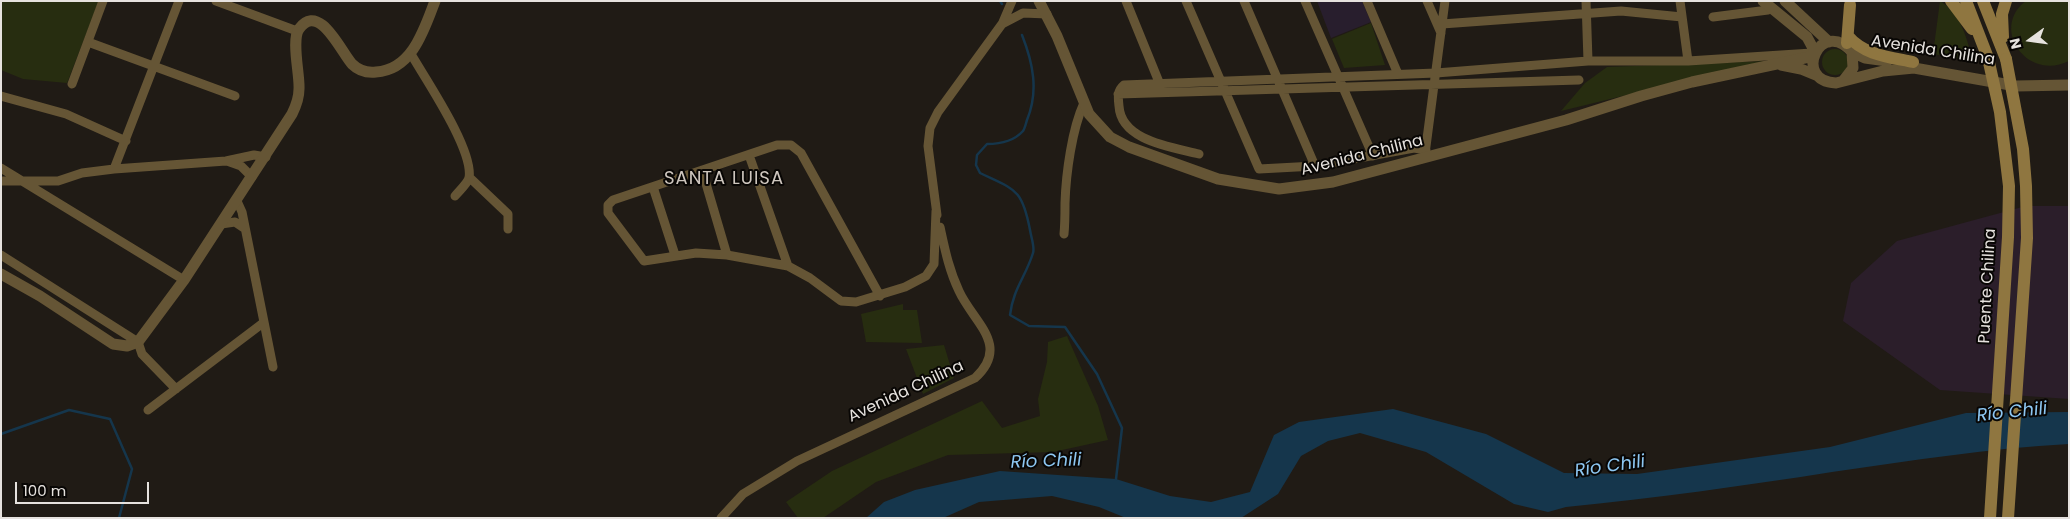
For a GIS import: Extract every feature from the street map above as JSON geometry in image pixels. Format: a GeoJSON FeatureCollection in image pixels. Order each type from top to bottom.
{"type":"FeatureCollection","features":[{"type":"Feature","properties":{"kind":"main road"},"geometry":{"type":"LineString","coordinates":[[1951,1],[1986,52]]}},
{"type":"Feature","properties":{"kind":"main road","name":"Avenida Chilina"},"geometry":{"type":"LineString","coordinates":[[1966,1],[1986,52]]}},
{"type":"Feature","properties":{"kind":"main road","name":"Avenida Chilina"},"geometry":{"type":"LineString","coordinates":[[1983,1],[2005,55]]}},
{"type":"Feature","properties":{"kind":"main road"},"geometry":{"type":"LineString","coordinates":[[2006,1],[2002,14],[2005,55],[2023,149],[2026,195],[2026,238],[2008,518]]}},
{"type":"Feature","properties":{"kind":"main road"},"geometry":{"type":"LineString","coordinates":[[1850,5],[1849,44],[1856,45],[1870,52],[1913,62]]}},
{"type":"Feature","properties":{"kind":"main road","name":"Puente Chilina"},"geometry":{"type":"LineString","coordinates":[[1986,52],[2000,112],[2009,186],[2008,247],[1990,518]]}},
{"type":"Feature","properties":{"kind":"street"},"geometry":{"type":"LineString","coordinates":[[72,84],[103,1]]}},
{"type":"Feature","properties":{"kind":"street"},"geometry":{"type":"LineString","coordinates":[[114,169],[179,1]]}},
{"type":"Feature","properties":{"kind":"street"},"geometry":{"type":"LineString","coordinates":[[216,1],[297,32]]}},
{"type":"Feature","properties":{"kind":"street"},"geometry":{"type":"LineString","coordinates":[[297,32],[309,22],[318,23],[327,28],[353,64],[366,73],[385,72],[398,66],[410,54],[426,26],[435,1]]}},
{"type":"Feature","properties":{"kind":"street","name":"Avenida Chilina"},"geometry":{"type":"LineString","coordinates":[[721,518],[743,494],[797,461],[975,378],[986,368],[990,359],[990,347],[986,335],[960,294],[949,269],[936,211],[928,146],[930,128],[938,112],[1002,24],[1012,1]]}},
{"type":"Feature","properties":{"kind":"street"},"geometry":{"type":"LineString","coordinates":[[1039,1],[1047,14]]}},
{"type":"Feature","properties":{"kind":"street"},"geometry":{"type":"LineString","coordinates":[[1126,1],[1163,93]]}},
{"type":"Feature","properties":{"kind":"street"},"geometry":{"type":"LineString","coordinates":[[1186,1],[1259,169],[1315,166],[1414,148],[1426,154],[1445,1]]}},
{"type":"Feature","properties":{"kind":"street"},"geometry":{"type":"LineString","coordinates":[[1244,1],[1315,166]]}},
{"type":"Feature","properties":{"kind":"street"},"geometry":{"type":"LineString","coordinates":[[1306,1],[1372,156]]}},
{"type":"Feature","properties":{"kind":"street"},"geometry":{"type":"LineString","coordinates":[[1367,1],[1398,74]]}},
{"type":"Feature","properties":{"kind":"street"},"geometry":{"type":"LineString","coordinates":[[1427,1],[1442,29]]}},
{"type":"Feature","properties":{"kind":"street"},"geometry":{"type":"LineString","coordinates":[[1586,1],[1588,61]]}},
{"type":"Feature","properties":{"kind":"street"},"geometry":{"type":"LineString","coordinates":[[1680,1],[1688,60]]}},
{"type":"Feature","properties":{"kind":"street"},"geometry":{"type":"LineString","coordinates":[[1785,1],[1829,42]]}},
{"type":"Feature","properties":{"kind":"street"},"geometry":{"type":"LineString","coordinates":[[1713,17],[1768,10],[1767,4]]}},
{"type":"Feature","properties":{"kind":"street"},"geometry":{"type":"LineString","coordinates":[[1199,154],[1152,142],[1126,124],[1120,114],[1118,94],[1124,85],[1436,73],[1588,61],[1688,60],[1815,54],[1829,42],[1835,41],[1849,44],[1854,68],[1843,81],[1830,83],[1818,76],[1814,70],[1815,54],[1807,37],[1767,4]]}},
{"type":"Feature","properties":{"kind":"street"},"geometry":{"type":"LineString","coordinates":[[1442,29],[1621,11],[1682,17]]}},
{"type":"Feature","properties":{"kind":"street","name":"Avenida Chilina"},"geometry":{"type":"LineString","coordinates":[[1002,24],[1023,13],[1047,14],[1088,114],[1110,137],[1129,148],[1218,179],[1254,187],[1279,189],[1324,184],[1426,154],[1566,120],[1692,82],[1815,54]]}},
{"type":"Feature","properties":{"kind":"street"},"geometry":{"type":"LineString","coordinates":[[1,274],[40,296],[113,344],[127,346],[138,342],[184,280],[237,201],[298,103],[297,32]]}},
{"type":"Feature","properties":{"kind":"street"},"geometry":{"type":"LineString","coordinates":[[88,42],[154,68],[235,96]]}},
{"type":"Feature","properties":{"kind":"street"},"geometry":{"type":"LineString","coordinates":[[410,54],[465,148],[469,177],[508,214],[508,229]]}},
{"type":"Feature","properties":{"kind":"street","name":"Avenida Chilina"},"geometry":{"type":"LineString","coordinates":[[1913,62],[2016,81],[2069,78]]}},
{"type":"Feature","properties":{"kind":"street","name":"Avenida Chilina"},"geometry":{"type":"LineString","coordinates":[[1777,64],[1801,69],[1818,76]]}},
{"type":"Feature","properties":{"kind":"street","name":"Avenida Chilina"},"geometry":{"type":"LineString","coordinates":[[1843,81],[1884,71],[1914,68],[2016,86],[2069,85]]}},
{"type":"Feature","properties":{"kind":"street"},"geometry":{"type":"LineString","coordinates":[[1118,94],[1579,80]]}},
{"type":"Feature","properties":{"kind":"street"},"geometry":{"type":"LineString","coordinates":[[1,96],[66,114],[126,141]]}},
{"type":"Feature","properties":{"kind":"street"},"geometry":{"type":"LineString","coordinates":[[1064,234],[1065,203],[1074,128],[1084,103]]}},
{"type":"Feature","properties":{"kind":"street"},"geometry":{"type":"LineString","coordinates":[[880,296],[801,153],[790,145],[784,144],[702,170],[613,200],[608,205],[607,210],[644,261],[676,255],[727,255],[788,266],[810,278],[842,301],[856,302],[880,296],[905,287],[926,276],[934,264],[936,211]]}},
{"type":"Feature","properties":{"kind":"street"},"geometry":{"type":"LineString","coordinates":[[1,181],[58,181],[82,173],[114,169],[226,161],[254,155],[266,157]]}},
{"type":"Feature","properties":{"kind":"street"},"geometry":{"type":"LineString","coordinates":[[749,155],[788,266]]}},
{"type":"Feature","properties":{"kind":"street"},"geometry":{"type":"LineString","coordinates":[[226,161],[241,166],[252,177]]}},
{"type":"Feature","properties":{"kind":"street"},"geometry":{"type":"LineString","coordinates":[[1,168],[184,280]]}},
{"type":"Feature","properties":{"kind":"street"},"geometry":{"type":"LineString","coordinates":[[702,170],[727,255]]}},
{"type":"Feature","properties":{"kind":"street"},"geometry":{"type":"LineString","coordinates":[[455,196],[469,177]]}},
{"type":"Feature","properties":{"kind":"street"},"geometry":{"type":"LineString","coordinates":[[653,187],[676,255]]}},
{"type":"Feature","properties":{"kind":"street"},"geometry":{"type":"LineString","coordinates":[[237,201],[241,206],[273,367]]}},
{"type":"Feature","properties":{"kind":"street"},"geometry":{"type":"LineString","coordinates":[[221,224],[235,222],[244,228]]}},
{"type":"Feature","properties":{"kind":"street"},"geometry":{"type":"LineString","coordinates":[[1,255],[138,342],[142,354],[176,389]]}},
{"type":"Feature","properties":{"kind":"street"},"geometry":{"type":"LineString","coordinates":[[148,410],[263,323]]}},
{"type":"Feature","properties":{"kind":"shaded area"},"geometry":{"type":"Polygon","coordinates":[[[1317,1],[1362,1],[1371,22],[1331,38],[1317,1]]]}},
{"type":"Feature","properties":{"kind":"shaded area"},"geometry":{"type":"Polygon","coordinates":[[[2026,206],[2069,206],[2069,399],[1940,390],[1843,321],[1851,283],[1897,241],[2026,206]]]}},
{"type":"Feature","properties":{"kind":"green space"},"geometry":{"type":"Polygon","coordinates":[[[1,1],[99,1],[67,83],[23,79],[1,70],[1,1]]]}},
{"type":"Feature","properties":{"kind":"green space"},"geometry":{"type":"Polygon","coordinates":[[[1940,1],[1958,19],[1973,61],[1933,54],[1940,1]]]}},
{"type":"Feature","properties":{"kind":"green space"},"geometry":{"type":"Polygon","coordinates":[[[2026,1],[2069,1],[2069,61],[2053,66],[2039,64],[2027,58],[2018,49],[2012,37],[2011,24],[2016,12],[2026,1]]]}},
{"type":"Feature","properties":{"kind":"green space"},"geometry":{"type":"Polygon","coordinates":[[[1371,23],[1385,65],[1344,68],[1332,39],[1371,23]]]}},
{"type":"Feature","properties":{"kind":"green space"},"geometry":{"type":"Polygon","coordinates":[[[1835,49],[1845,52],[1848,62],[1845,72],[1835,75],[1825,72],[1822,62],[1825,52],[1835,49]]]}},
{"type":"Feature","properties":{"kind":"green space"},"geometry":{"type":"Polygon","coordinates":[[[1766,61],[1561,111],[1585,83],[1607,67],[1766,61]]]}},
{"type":"Feature","properties":{"kind":"green space"},"geometry":{"type":"Polygon","coordinates":[[[903,304],[903,310],[917,310],[922,343],[866,342],[861,314],[903,304]]]}},
{"type":"Feature","properties":{"kind":"green space"},"geometry":{"type":"Polygon","coordinates":[[[1067,336],[1098,406],[1108,440],[1053,452],[948,455],[876,482],[823,518],[798,518],[786,502],[832,471],[982,401],[1002,428],[1040,416],[1038,399],[1047,362],[1048,342],[1067,336]]]}},
{"type":"Feature","properties":{"kind":"green space"},"geometry":{"type":"Polygon","coordinates":[[[944,345],[954,378],[923,394],[906,349],[944,345]]]}},
{"type":"Feature","properties":{"kind":"water","name":"Río Chili"},"geometry":{"type":"Polygon","coordinates":[[[1393,409],[1486,434],[1564,473],[1637,474],[1830,447],[1966,413],[2069,412],[2069,444],[1950,455],[1633,500],[1566,507],[1548,512],[1514,504],[1426,452],[1360,433],[1328,441],[1301,456],[1278,494],[1241,518],[1126,518],[1099,507],[1052,496],[979,502],[943,518],[866,518],[884,502],[915,490],[1000,471],[1116,479],[1170,496],[1211,502],[1250,492],[1274,435],[1299,422],[1393,409]]]}},
{"type":"Feature","properties":{"kind":"waterway"},"geometry":{"type":"LineString","coordinates":[[1022,35],[1032,67],[1034,88],[1031,109],[1025,127],[1023,131],[1011,140],[987,144],[977,155],[976,165],[980,173],[1009,187],[1020,198],[1027,216],[1033,242],[1030,261],[1014,298],[1010,315],[1029,326],[1065,327],[1097,374],[1122,428],[1116,479]]}},
{"type":"Feature","properties":{"kind":"waterway"},"geometry":{"type":"LineString","coordinates":[[1,434],[69,410],[110,419],[132,469],[119,518]]}},
{"type":"Feature","properties":{"kind":"district","name":"SANTA LUISA"},"geometry":{"type":"Point","coordinates":[724,179]}}]}
